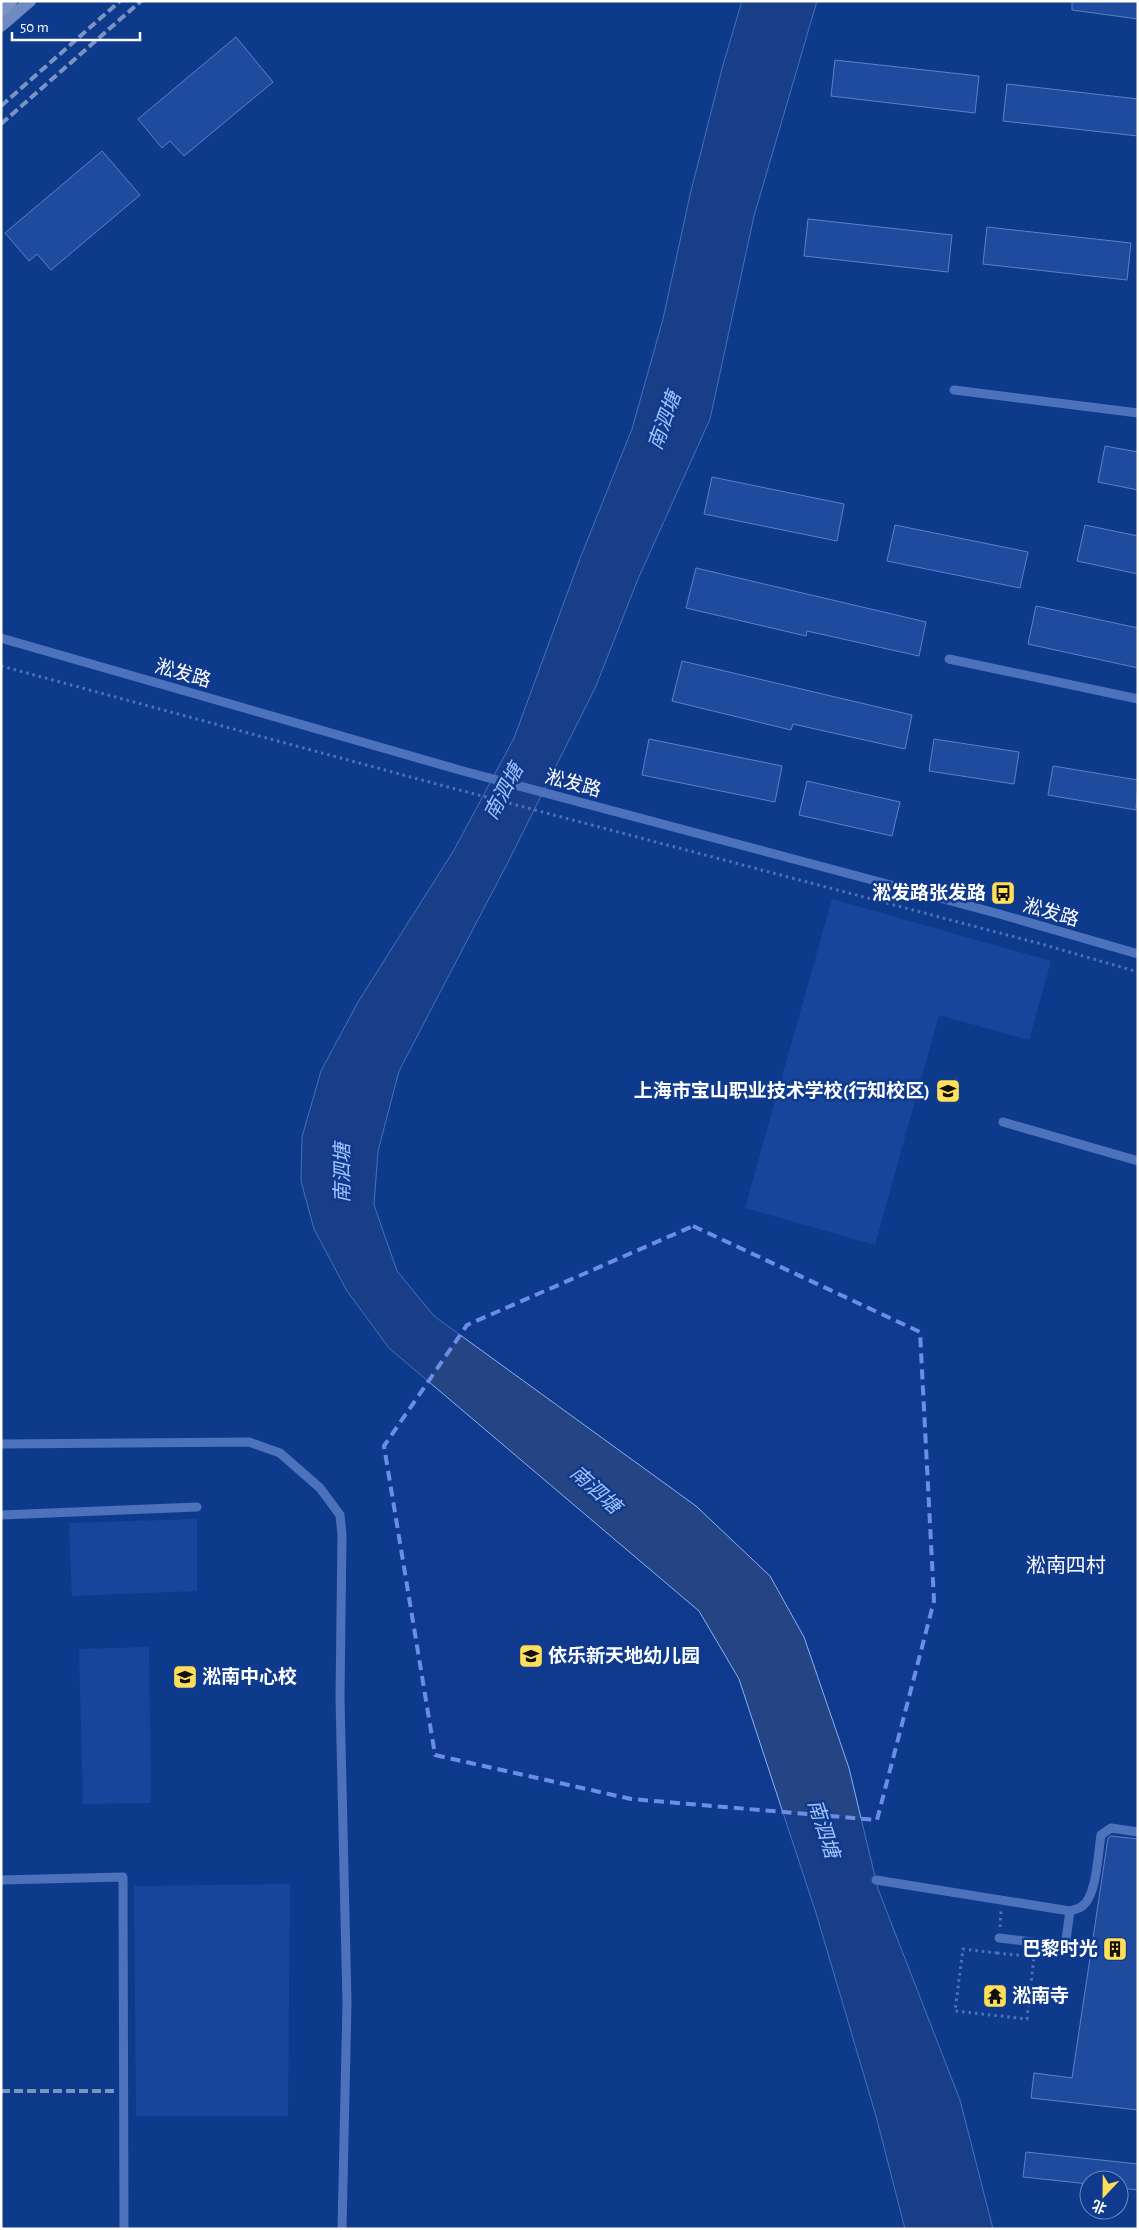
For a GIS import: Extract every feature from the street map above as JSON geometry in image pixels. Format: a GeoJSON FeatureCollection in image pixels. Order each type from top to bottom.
{"type":"FeatureCollection","features":[{"type":"Feature","properties":{"kind":"highway"},"geometry":{"type":"LineString","coordinates":[[1,9],[10,1]]}},
{"type":"Feature","properties":{"kind":"main road"},"geometry":{"type":"LineString","coordinates":[[1,26],[30,1]]}},
{"type":"Feature","properties":{"kind":"street"},"geometry":{"type":"LineString","coordinates":[[954,390],[1138,413]]}},
{"type":"Feature","properties":{"kind":"street","name":"淞发路"},"geometry":{"type":"LineString","coordinates":[[1,638],[463,771],[986,911],[1138,954]]}},
{"type":"Feature","properties":{"kind":"street"},"geometry":{"type":"LineString","coordinates":[[949,659],[1138,699]]}},
{"type":"Feature","properties":{"kind":"street"},"geometry":{"type":"LineString","coordinates":[[1004,1122],[1138,1161]]}},
{"type":"Feature","properties":{"kind":"street"},"geometry":{"type":"LineString","coordinates":[[1,1444],[249,1442],[280,1453],[320,1488],[340,1514],[342,1535],[340,1708],[347,2004],[342,2229]]}},
{"type":"Feature","properties":{"kind":"street"},"geometry":{"type":"LineString","coordinates":[[1,1515],[197,1508]]}},
{"type":"Feature","properties":{"kind":"street"},"geometry":{"type":"LineString","coordinates":[[876,1880],[1070,1911],[1081,1907],[1088,1900],[1093,1888],[1101,1836],[1111,1828],[1138,1832]]}},
{"type":"Feature","properties":{"kind":"street"},"geometry":{"type":"LineString","coordinates":[[1,1880],[123,1878],[124,2229]]}},
{"type":"Feature","properties":{"kind":"street"},"geometry":{"type":"LineString","coordinates":[[998,1938],[1065,1946],[1070,1911]]}},
{"type":"Feature","properties":{"kind":"path"},"geometry":{"type":"LineString","coordinates":[[1,666],[437,784],[1045,944],[1138,972]]}},
{"type":"Feature","properties":{"kind":"path"},"geometry":{"type":"LineString","coordinates":[[997,1953],[1002,1900]]}},
{"type":"Feature","properties":{"kind":"path"},"geometry":{"type":"LineString","coordinates":[[963,1949],[997,1953],[1034,1957],[1027,2019],[955,2011],[963,1949]]}},
{"type":"Feature","properties":{"kind":"highlighted area"},"geometry":{"type":"Polygon","coordinates":[[[693,1226],[920,1332],[934,1601],[877,1820],[631,1799],[435,1755],[384,1446],[467,1325],[693,1226]]]}},
{"type":"Feature","properties":{"kind":"shaded area"},"geometry":{"type":"Polygon","coordinates":[[[832,899],[1051,961],[1029,1040],[939,1015],[875,1245],[745,1208],[832,899]]]}},
{"type":"Feature","properties":{"kind":"shaded area"},"geometry":{"type":"Polygon","coordinates":[[[197,1519],[197,1591],[72,1596],[69,1523],[197,1519]]]}},
{"type":"Feature","properties":{"kind":"shaded area"},"geometry":{"type":"Polygon","coordinates":[[[149,1647],[151,1803],[83,1804],[79,1649],[149,1647]]]}},
{"type":"Feature","properties":{"kind":"shaded area"},"geometry":{"type":"Polygon","coordinates":[[[290,1884],[288,2116],[136,2116],[134,1886],[290,1884]]]}},
{"type":"Feature","properties":{"kind":"water","name":"南泗塘"},"geometry":{"type":"Polygon","coordinates":[[[742,1],[817,1],[754,216],[710,419],[638,579],[596,686],[508,862],[399,1071],[378,1151],[374,1205],[397,1271],[434,1316],[696,1506],[770,1576],[804,1637],[849,1768],[878,1889],[960,2100],[993,2229],[905,2229],[876,2116],[816,1913],[739,1679],[699,1611],[389,1348],[347,1291],[314,1229],[301,1181],[302,1137],[321,1071],[358,1002],[454,850],[514,738],[581,556],[632,429],[663,319],[690,195],[723,65],[742,1]]]}},
{"type":"Feature","properties":{"kind":"building"},"geometry":{"type":"Polygon","coordinates":[[[1072,1],[1138,1],[1138,19],[1072,10],[1072,1]]]}},
{"type":"Feature","properties":{"kind":"building"},"geometry":{"type":"Polygon","coordinates":[[[236,37],[273,82],[184,156],[170,141],[162,148],[138,119],[236,37]]]}},
{"type":"Feature","properties":{"kind":"building"},"geometry":{"type":"Polygon","coordinates":[[[835,60],[979,76],[975,113],[831,96],[835,60]]]}},
{"type":"Feature","properties":{"kind":"building"},"geometry":{"type":"Polygon","coordinates":[[[1007,84],[1138,99],[1138,136],[1003,121],[1007,84]]]}},
{"type":"Feature","properties":{"kind":"building"},"geometry":{"type":"Polygon","coordinates":[[[102,151],[140,195],[51,270],[37,254],[29,261],[5,233],[102,151]]]}},
{"type":"Feature","properties":{"kind":"building"},"geometry":{"type":"Polygon","coordinates":[[[808,219],[952,235],[948,272],[804,256],[808,219]]]}},
{"type":"Feature","properties":{"kind":"building"},"geometry":{"type":"Polygon","coordinates":[[[987,227],[1131,243],[1127,280],[983,264],[987,227]]]}},
{"type":"Feature","properties":{"kind":"building"},"geometry":{"type":"Polygon","coordinates":[[[1105,446],[1138,452],[1138,490],[1098,482],[1105,446]]]}},
{"type":"Feature","properties":{"kind":"building"},"geometry":{"type":"Polygon","coordinates":[[[712,477],[844,504],[837,541],[704,514],[712,477]]]}},
{"type":"Feature","properties":{"kind":"building"},"geometry":{"type":"Polygon","coordinates":[[[895,525],[1028,552],[1020,588],[887,561],[895,525]]]}},
{"type":"Feature","properties":{"kind":"building"},"geometry":{"type":"Polygon","coordinates":[[[1085,525],[1138,536],[1138,574],[1077,561],[1085,525]]]}},
{"type":"Feature","properties":{"kind":"building"},"geometry":{"type":"Polygon","coordinates":[[[696,568],[926,622],[919,656],[807,631],[806,636],[686,608],[696,568]]]}},
{"type":"Feature","properties":{"kind":"building"},"geometry":{"type":"Polygon","coordinates":[[[1036,606],[1138,628],[1138,668],[1028,644],[1036,606]]]}},
{"type":"Feature","properties":{"kind":"building"},"geometry":{"type":"Polygon","coordinates":[[[682,661],[912,715],[905,749],[793,724],[791,730],[672,701],[682,661]]]}},
{"type":"Feature","properties":{"kind":"building"},"geometry":{"type":"Polygon","coordinates":[[[649,739],[782,766],[775,802],[642,775],[649,739]]]}},
{"type":"Feature","properties":{"kind":"building"},"geometry":{"type":"Polygon","coordinates":[[[934,739],[1019,752],[1014,784],[929,771],[934,739]]]}},
{"type":"Feature","properties":{"kind":"building"},"geometry":{"type":"Polygon","coordinates":[[[1053,766],[1138,780],[1136,810],[1048,795],[1053,766]]]}},
{"type":"Feature","properties":{"kind":"building"},"geometry":{"type":"Polygon","coordinates":[[[807,781],[900,802],[892,836],[799,815],[807,781]]]}},
{"type":"Feature","properties":{"kind":"building","name":"巴黎时光"},"geometry":{"type":"Polygon","coordinates":[[[1111,1836],[1138,1839],[1138,2110],[1031,2098],[1034,2073],[1072,2078],[1108,1838],[1111,1836]]]}},
{"type":"Feature","properties":{"kind":"building"},"geometry":{"type":"Polygon","coordinates":[[[1026,2152],[1138,2164],[1138,2190],[1129,2189],[1129,2170],[1079,2170],[1079,2183],[1023,2177],[1026,2152]]]}},
{"type":"Feature","properties":{"kind":"railway"},"geometry":{"type":"LineString","coordinates":[[1,106],[120,1]]}},
{"type":"Feature","properties":{"kind":"railway"},"geometry":{"type":"LineString","coordinates":[[1,124],[141,1]]}},
{"type":"Feature","properties":{"kind":"railway"},"geometry":{"type":"LineString","coordinates":[[1,2091],[114,2091]]}},
{"type":"Feature","properties":{"kind":"place","name":"淞发路张发路"},"geometry":{"type":"Point","coordinates":[1003,893]}},
{"type":"Feature","properties":{"kind":"place","name":"上海市宝山职业技术学校(行知校区)"},"geometry":{"type":"Point","coordinates":[948,1091]}},
{"type":"Feature","properties":{"kind":"place","name":"依乐新天地幼儿园"},"geometry":{"type":"Point","coordinates":[531,1656]}},
{"type":"Feature","properties":{"kind":"place","name":"淞南中心校"},"geometry":{"type":"Point","coordinates":[185,1677]}},
{"type":"Feature","properties":{"kind":"place","name":"巴黎时光"},"geometry":{"type":"Point","coordinates":[1115,1949]}},
{"type":"Feature","properties":{"kind":"place","name":"淞南寺"},"geometry":{"type":"Point","coordinates":[995,1996]}},
{"type":"Feature","properties":{"kind":"district","name":"淞南四村"},"geometry":{"type":"Point","coordinates":[1066,1566]}}]}
